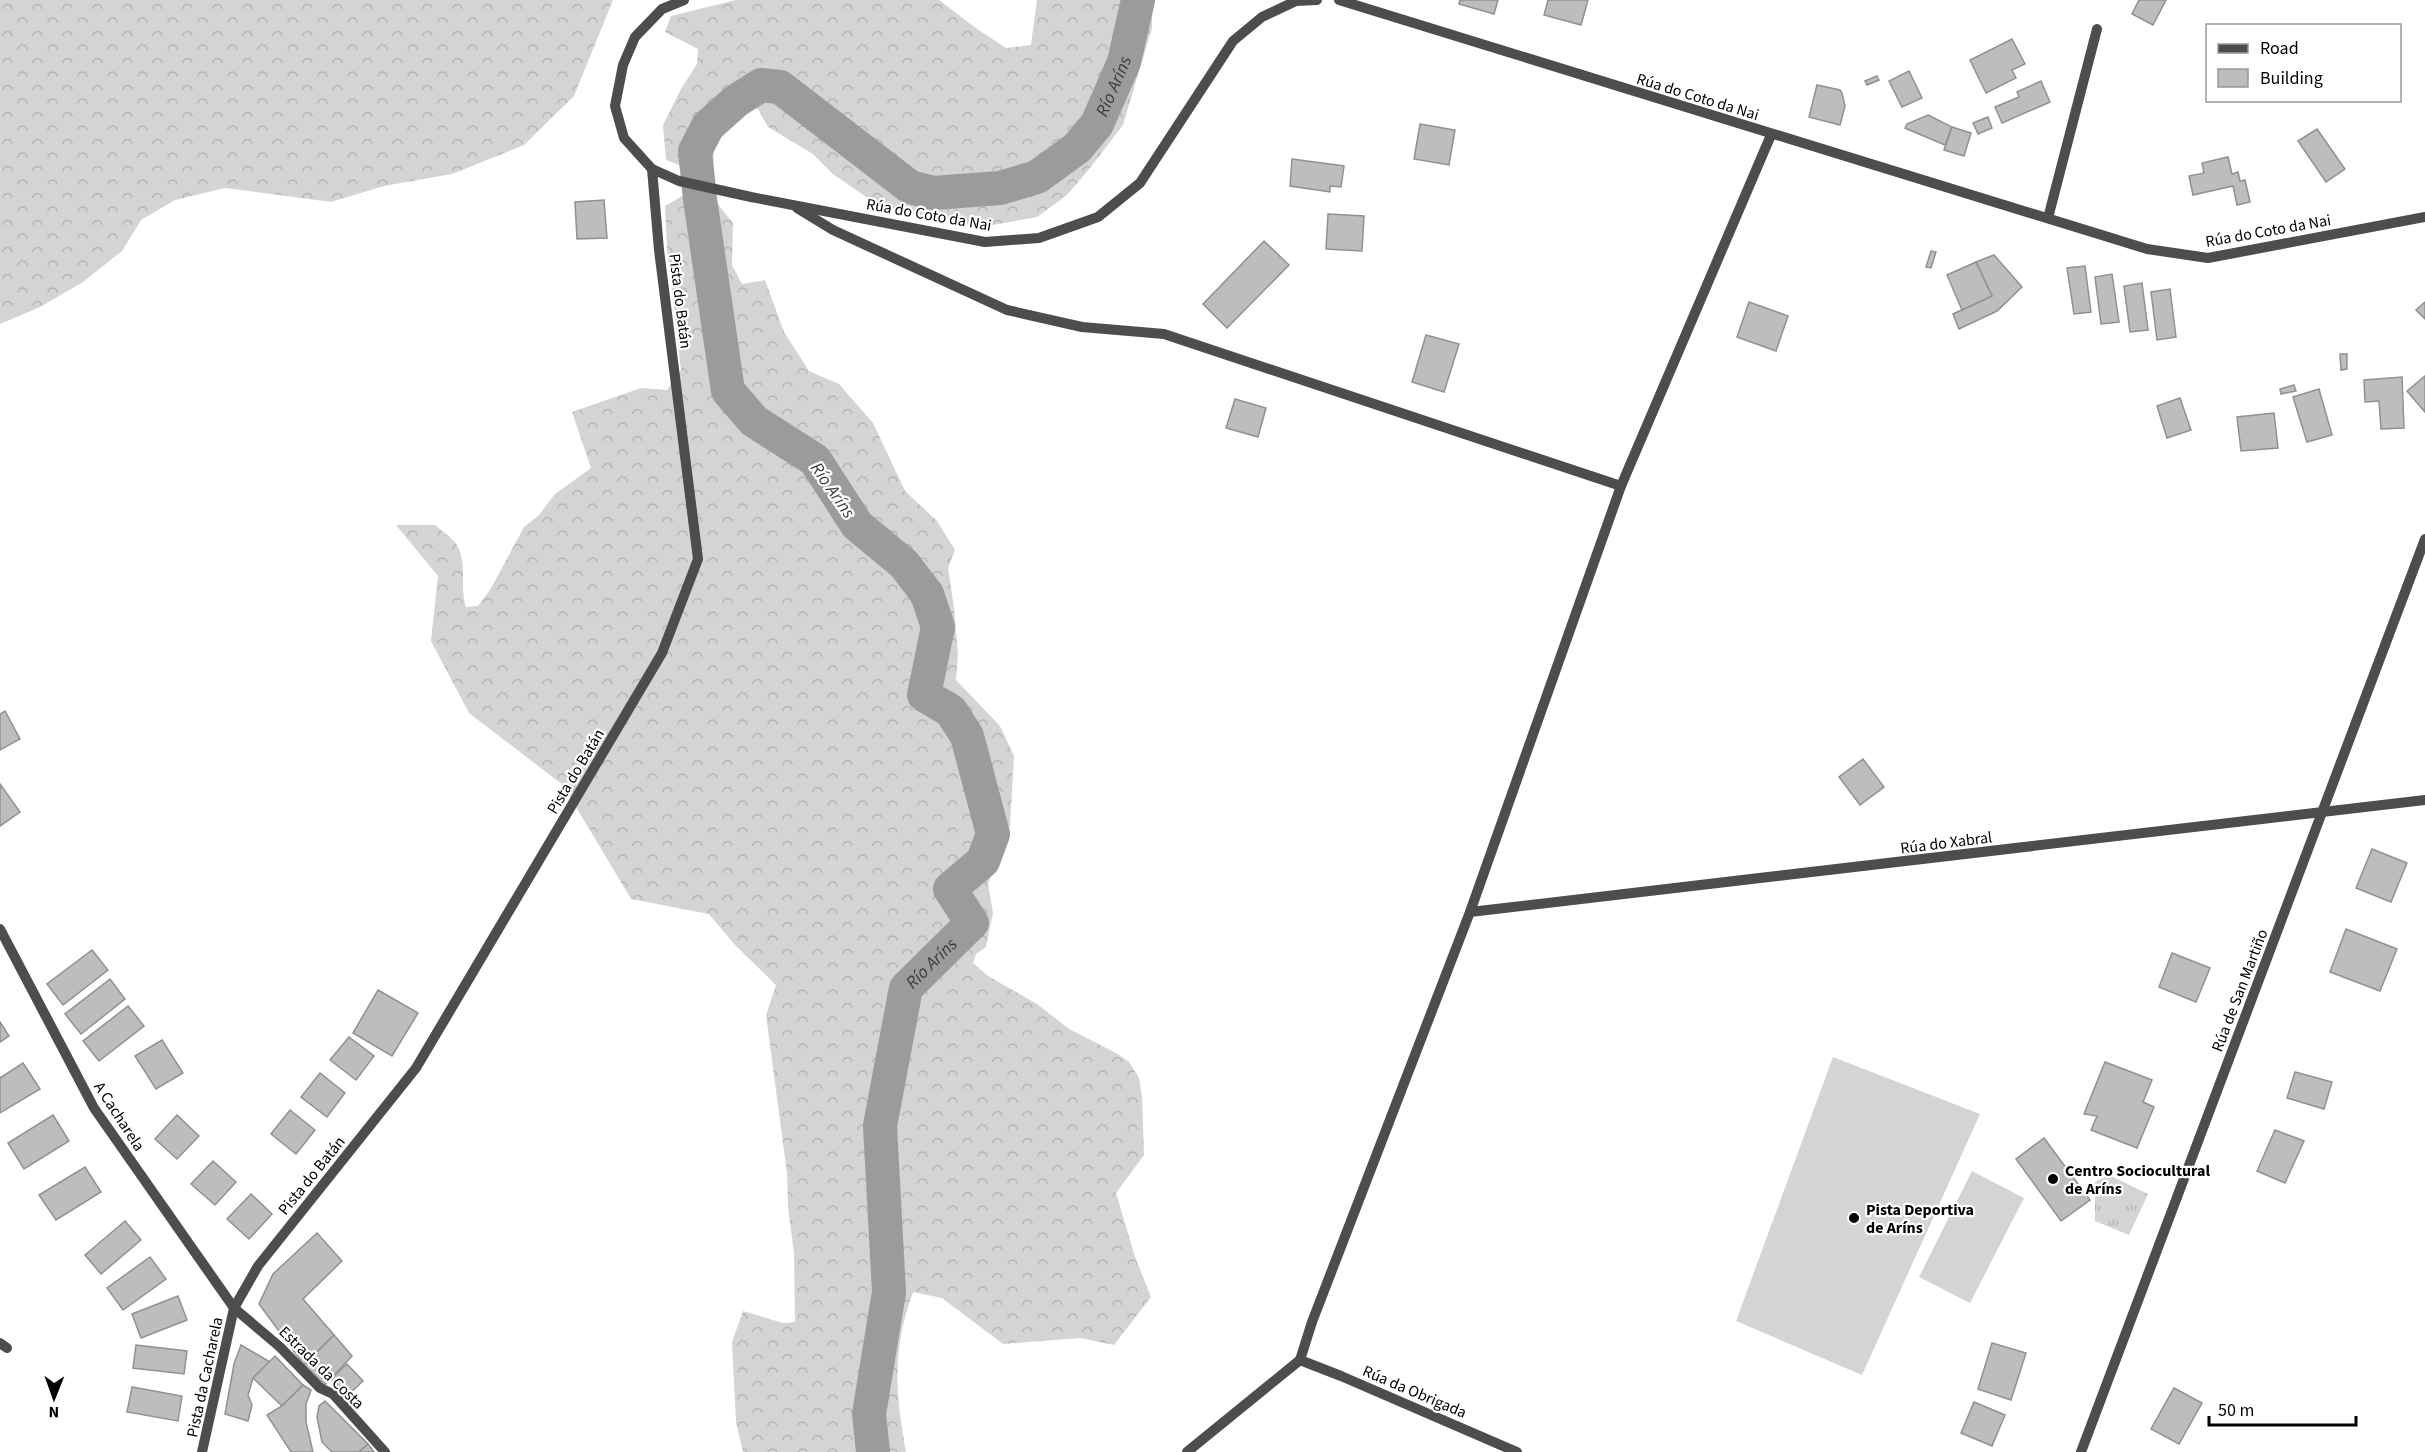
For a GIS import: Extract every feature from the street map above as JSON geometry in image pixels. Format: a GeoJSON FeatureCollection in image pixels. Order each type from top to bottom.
{"type":"FeatureCollection","features":[{"type":"Feature","properties":{"kind":"street"},"geometry":{"type":"LineString","coordinates":[[652,169],[624,138],[615,106],[623,65],[635,37],[662,9],[684,0]]}},
{"type":"Feature","properties":{"kind":"street","name":"Rúa do Coto da Nai"},"geometry":{"type":"LineString","coordinates":[[652,169],[679,181],[985,242],[1039,238],[1098,217],[1140,183],[1233,41],[1262,17],[1296,1],[1317,0]]}},
{"type":"Feature","properties":{"kind":"street","name":"Rúa do Coto da Nai"},"geometry":{"type":"LineString","coordinates":[[1339,0],[2147,249],[2208,258],[2425,217]]}},
{"type":"Feature","properties":{"kind":"street"},"geometry":{"type":"LineString","coordinates":[[2048,218],[2097,29]]}},
{"type":"Feature","properties":{"kind":"street"},"geometry":{"type":"LineString","coordinates":[[1187,1452],[1300,1360],[1316,1311],[1470,912],[1621,486],[1771,135]]}},
{"type":"Feature","properties":{"kind":"street","name":"Pista do Batán"},"geometry":{"type":"LineString","coordinates":[[234,1308],[258,1266],[416,1068],[662,653],[698,559],[659,250],[652,169]]}},
{"type":"Feature","properties":{"kind":"street"},"geometry":{"type":"LineString","coordinates":[[789,203],[834,230],[1007,310],[1082,327],[1164,334],[1621,486]]}},
{"type":"Feature","properties":{"kind":"street","name":"Rúa de San Martiño"},"geometry":{"type":"LineString","coordinates":[[2081,1452],[2425,539]]}},
{"type":"Feature","properties":{"kind":"street","name":"Rúa do Xabral"},"geometry":{"type":"LineString","coordinates":[[1470,912],[2425,800]]}},
{"type":"Feature","properties":{"kind":"street","name":"A Cacharela"},"geometry":{"type":"LineString","coordinates":[[0,929],[94,1108],[234,1308]]}},
{"type":"Feature","properties":{"kind":"street","name":"Pista da Cacharela"},"geometry":{"type":"LineString","coordinates":[[202,1452],[234,1308]]}},
{"type":"Feature","properties":{"kind":"street","name":"Estrada da Costa"},"geometry":{"type":"LineString","coordinates":[[234,1308],[280,1347],[320,1388],[333,1394],[385,1452]]}},
{"type":"Feature","properties":{"kind":"street","name":"Rúa da Obrigada"},"geometry":{"type":"LineString","coordinates":[[1300,1360],[1517,1452]]}},
{"type":"Feature","properties":{"kind":"green space"},"geometry":{"type":"Polygon","coordinates":[[[0,0],[613,0],[574,96],[524,145],[452,174],[384,186],[331,202],[225,188],[175,200],[141,220],[122,251],[83,282],[40,307],[0,324],[0,0]]]}},
{"type":"Feature","properties":{"kind":"green space"},"geometry":{"type":"Polygon","coordinates":[[[736,0],[939,0],[1006,48],[1031,45],[1037,0],[1152,0],[1152,28],[1123,125],[1067,195],[1037,217],[981,227],[919,216],[875,203],[833,174],[813,154],[768,127],[758,109],[748,105],[714,146],[713,170],[685,167],[666,160],[663,125],[681,89],[697,64],[698,49],[665,32],[671,16],[736,0]]]}},
{"type":"Feature","properties":{"kind":"green space"},"geometry":{"type":"Polygon","coordinates":[[[684,195],[717,203],[733,223],[732,265],[742,284],[765,280],[784,332],[809,371],[839,384],[873,423],[905,491],[937,521],[955,550],[948,568],[958,655],[956,680],[1000,726],[1014,756],[1010,826],[988,884],[993,913],[986,947],[976,954],[973,963],[988,976],[1037,1004],[1069,1029],[1129,1062],[1139,1078],[1144,1155],[1116,1193],[1135,1257],[1151,1297],[1114,1345],[1080,1338],[1003,1344],[942,1298],[913,1292],[906,1313],[897,1371],[906,1452],[743,1452],[736,1422],[732,1342],[743,1311],[783,1323],[795,1322],[794,1253],[788,1207],[787,1173],[766,1015],[776,985],[736,946],[709,914],[631,899],[563,785],[469,713],[431,641],[438,576],[396,525],[435,525],[454,541],[459,548],[463,565],[463,591],[466,607],[478,606],[490,590],[524,527],[539,515],[555,494],[591,468],[572,412],[641,388],[667,390],[681,370],[667,248],[665,206],[684,195]]]}},
{"type":"Feature","properties":{"kind":"green space","name":"Pista Deportiva de Aríns"},"geometry":{"type":"Polygon","coordinates":[[[1833,1057],[1980,1114],[1862,1375],[1736,1321],[1833,1057]]]}},
{"type":"Feature","properties":{"kind":"green space"},"geometry":{"type":"Polygon","coordinates":[[[1972,1171],[2024,1198],[1970,1303],[1919,1277],[1972,1171]]]}},
{"type":"Feature","properties":{"kind":"green space"},"geometry":{"type":"Polygon","coordinates":[[[2109,1175],[2148,1194],[2129,1235],[2095,1221],[2095,1182],[2109,1175]]]}},
{"type":"Feature","properties":{"kind":"building"},"geometry":{"type":"Polygon","coordinates":[[[1460,0],[1498,0],[1494,14],[1459,4],[1460,0]]]}},
{"type":"Feature","properties":{"kind":"building"},"geometry":{"type":"Polygon","coordinates":[[[1548,0],[1588,0],[1581,25],[1544,15],[1548,0]]]}},
{"type":"Feature","properties":{"kind":"building"},"geometry":{"type":"Polygon","coordinates":[[[2139,0],[2166,0],[2153,25],[2132,14],[2139,0]]]}},
{"type":"Feature","properties":{"kind":"building"},"geometry":{"type":"Polygon","coordinates":[[[2012,39],[2025,64],[2012,70],[2016,78],[1986,93],[1970,60],[2012,39]]]}},
{"type":"Feature","properties":{"kind":"building"},"geometry":{"type":"Polygon","coordinates":[[[1909,71],[1922,98],[1902,107],[1889,81],[1909,71]]]}},
{"type":"Feature","properties":{"kind":"building"},"geometry":{"type":"Polygon","coordinates":[[[1877,76],[1879,80],[1867,85],[1865,81],[1877,76]]]}},
{"type":"Feature","properties":{"kind":"building"},"geometry":{"type":"Polygon","coordinates":[[[2041,81],[2050,102],[2002,123],[1995,107],[2019,97],[2017,92],[2041,81]]]}},
{"type":"Feature","properties":{"kind":"building"},"geometry":{"type":"Polygon","coordinates":[[[1817,85],[1840,90],[1842,93],[1845,106],[1840,125],[1809,117],[1817,85]]]}},
{"type":"Feature","properties":{"kind":"building"},"geometry":{"type":"Polygon","coordinates":[[[1928,115],[1952,127],[1945,145],[1905,128],[1907,124],[1928,115]]]}},
{"type":"Feature","properties":{"kind":"building"},"geometry":{"type":"Polygon","coordinates":[[[1988,117],[1992,128],[1978,134],[1973,123],[1988,117]]]}},
{"type":"Feature","properties":{"kind":"building"},"geometry":{"type":"Polygon","coordinates":[[[1420,124],[1455,130],[1449,165],[1414,159],[1420,124]]]}},
{"type":"Feature","properties":{"kind":"building"},"geometry":{"type":"Polygon","coordinates":[[[1952,127],[1971,133],[1964,156],[1944,150],[1952,127]]]}},
{"type":"Feature","properties":{"kind":"building"},"geometry":{"type":"Polygon","coordinates":[[[2317,129],[2345,169],[2326,182],[2298,141],[2317,129]]]}},
{"type":"Feature","properties":{"kind":"building"},"geometry":{"type":"Polygon","coordinates":[[[2228,157],[2232,174],[2238,172],[2240,181],[2245,180],[2250,202],[2237,205],[2233,186],[2193,195],[2189,176],[2204,173],[2202,163],[2228,157]]]}},
{"type":"Feature","properties":{"kind":"building"},"geometry":{"type":"Polygon","coordinates":[[[1292,159],[1344,166],[1341,187],[1330,186],[1330,192],[1290,186],[1292,159]]]}},
{"type":"Feature","properties":{"kind":"building"},"geometry":{"type":"Polygon","coordinates":[[[604,200],[607,238],[577,239],[575,202],[604,200]]]}},
{"type":"Feature","properties":{"kind":"building"},"geometry":{"type":"Polygon","coordinates":[[[1328,214],[1364,216],[1362,251],[1326,249],[1328,214]]]}},
{"type":"Feature","properties":{"kind":"building"},"geometry":{"type":"Polygon","coordinates":[[[1264,241],[1289,265],[1227,328],[1203,304],[1264,241]]]}},
{"type":"Feature","properties":{"kind":"building"},"geometry":{"type":"Polygon","coordinates":[[[1931,251],[1936,252],[1931,268],[1926,267],[1931,251]]]}},
{"type":"Feature","properties":{"kind":"building"},"geometry":{"type":"Polygon","coordinates":[[[1994,255],[2022,287],[1997,311],[1959,329],[1953,314],[1992,296],[1976,262],[1994,255]]]}},
{"type":"Feature","properties":{"kind":"building"},"geometry":{"type":"Polygon","coordinates":[[[1976,262],[1992,296],[1962,310],[1947,275],[1976,262]]]}},
{"type":"Feature","properties":{"kind":"building"},"geometry":{"type":"Polygon","coordinates":[[[2085,266],[2091,312],[2074,314],[2067,268],[2085,266]]]}},
{"type":"Feature","properties":{"kind":"building"},"geometry":{"type":"Polygon","coordinates":[[[2112,274],[2119,322],[2101,324],[2095,277],[2112,274]]]}},
{"type":"Feature","properties":{"kind":"building"},"geometry":{"type":"Polygon","coordinates":[[[2142,283],[2148,330],[2130,332],[2124,286],[2142,283]]]}},
{"type":"Feature","properties":{"kind":"building"},"geometry":{"type":"Polygon","coordinates":[[[2170,289],[2176,337],[2157,340],[2151,292],[2170,289]]]}},
{"type":"Feature","properties":{"kind":"building"},"geometry":{"type":"Polygon","coordinates":[[[1749,302],[1788,316],[1776,351],[1737,337],[1749,302]]]}},
{"type":"Feature","properties":{"kind":"building"},"geometry":{"type":"Polygon","coordinates":[[[2425,302],[2425,319],[2416,310],[2425,302]]]}},
{"type":"Feature","properties":{"kind":"building"},"geometry":{"type":"Polygon","coordinates":[[[1426,335],[1459,344],[1444,392],[1412,382],[1426,335]]]}},
{"type":"Feature","properties":{"kind":"building"},"geometry":{"type":"Polygon","coordinates":[[[2340,354],[2347,354],[2347,369],[2341,370],[2340,354]]]}},
{"type":"Feature","properties":{"kind":"building"},"geometry":{"type":"Polygon","coordinates":[[[2425,376],[2425,412],[2407,391],[2425,376]]]}},
{"type":"Feature","properties":{"kind":"building"},"geometry":{"type":"Polygon","coordinates":[[[2402,377],[2404,428],[2381,429],[2379,401],[2365,402],[2364,380],[2402,377]]]}},
{"type":"Feature","properties":{"kind":"building"},"geometry":{"type":"Polygon","coordinates":[[[2294,385],[2296,391],[2281,394],[2280,389],[2294,385]]]}},
{"type":"Feature","properties":{"kind":"building"},"geometry":{"type":"Polygon","coordinates":[[[2319,389],[2332,435],[2307,442],[2293,397],[2319,389]]]}},
{"type":"Feature","properties":{"kind":"building"},"geometry":{"type":"Polygon","coordinates":[[[2180,398],[2191,430],[2167,438],[2157,406],[2180,398]]]}},
{"type":"Feature","properties":{"kind":"building"},"geometry":{"type":"Polygon","coordinates":[[[1235,399],[1266,408],[1258,437],[1226,428],[1235,399]]]}},
{"type":"Feature","properties":{"kind":"building"},"geometry":{"type":"Polygon","coordinates":[[[2274,413],[2278,448],[2241,451],[2237,417],[2274,413]]]}},
{"type":"Feature","properties":{"kind":"building"},"geometry":{"type":"Polygon","coordinates":[[[5,711],[20,739],[0,750],[0,714],[5,711]]]}},
{"type":"Feature","properties":{"kind":"building"},"geometry":{"type":"Polygon","coordinates":[[[1863,759],[1884,787],[1860,805],[1839,777],[1863,759]]]}},
{"type":"Feature","properties":{"kind":"building"},"geometry":{"type":"Polygon","coordinates":[[[0,784],[20,812],[0,826],[0,784]]]}},
{"type":"Feature","properties":{"kind":"building"},"geometry":{"type":"Polygon","coordinates":[[[2372,849],[2407,863],[2391,902],[2356,888],[2372,849]]]}},
{"type":"Feature","properties":{"kind":"building"},"geometry":{"type":"Polygon","coordinates":[[[2346,929],[2397,949],[2380,991],[2330,972],[2346,929]]]}},
{"type":"Feature","properties":{"kind":"building"},"geometry":{"type":"Polygon","coordinates":[[[92,950],[108,970],[63,1005],[47,984],[92,950]]]}},
{"type":"Feature","properties":{"kind":"building"},"geometry":{"type":"Polygon","coordinates":[[[2172,953],[2210,968],[2196,1002],[2159,987],[2172,953]]]}},
{"type":"Feature","properties":{"kind":"building"},"geometry":{"type":"Polygon","coordinates":[[[110,979],[125,999],[81,1034],[65,1014],[110,979]]]}},
{"type":"Feature","properties":{"kind":"building"},"geometry":{"type":"Polygon","coordinates":[[[378,990],[418,1013],[392,1056],[353,1033],[378,990]]]}},
{"type":"Feature","properties":{"kind":"building"},"geometry":{"type":"Polygon","coordinates":[[[128,1006],[144,1026],[99,1061],[83,1041],[128,1006]]]}},
{"type":"Feature","properties":{"kind":"building"},"geometry":{"type":"Polygon","coordinates":[[[0,1022],[9,1036],[0,1042],[0,1022]]]}},
{"type":"Feature","properties":{"kind":"building"},"geometry":{"type":"Polygon","coordinates":[[[349,1037],[374,1056],[356,1080],[330,1060],[349,1037]]]}},
{"type":"Feature","properties":{"kind":"building"},"geometry":{"type":"Polygon","coordinates":[[[162,1040],[183,1073],[156,1089],[135,1056],[162,1040]]]}},
{"type":"Feature","properties":{"kind":"building"},"geometry":{"type":"Polygon","coordinates":[[[2105,1062],[2152,1080],[2143,1102],[2154,1107],[2137,1148],[2091,1130],[2097,1116],[2084,1114],[2105,1062]]]}},
{"type":"Feature","properties":{"kind":"building"},"geometry":{"type":"Polygon","coordinates":[[[23,1063],[40,1089],[0,1113],[0,1078],[23,1063]]]}},
{"type":"Feature","properties":{"kind":"building"},"geometry":{"type":"Polygon","coordinates":[[[2295,1072],[2332,1082],[2324,1109],[2287,1098],[2295,1072]]]}},
{"type":"Feature","properties":{"kind":"building"},"geometry":{"type":"Polygon","coordinates":[[[320,1073],[345,1093],[327,1117],[301,1097],[320,1073]]]}},
{"type":"Feature","properties":{"kind":"building"},"geometry":{"type":"Polygon","coordinates":[[[290,1110],[315,1130],[296,1154],[271,1134],[290,1110]]]}},
{"type":"Feature","properties":{"kind":"building"},"geometry":{"type":"Polygon","coordinates":[[[53,1115],[69,1141],[24,1169],[8,1143],[53,1115]]]}},
{"type":"Feature","properties":{"kind":"building"},"geometry":{"type":"Polygon","coordinates":[[[177,1115],[199,1136],[177,1159],[155,1139],[177,1115]]]}},
{"type":"Feature","properties":{"kind":"building"},"geometry":{"type":"Polygon","coordinates":[[[2275,1130],[2304,1141],[2285,1183],[2257,1171],[2275,1130]]]}},
{"type":"Feature","properties":{"kind":"building","name":"Centro Sociocultural de Aríns"},"geometry":{"type":"Polygon","coordinates":[[[2044,1138],[2090,1200],[2061,1221],[2016,1159],[2044,1138]]]}},
{"type":"Feature","properties":{"kind":"building"},"geometry":{"type":"Polygon","coordinates":[[[213,1161],[236,1182],[215,1205],[191,1184],[213,1161]]]}},
{"type":"Feature","properties":{"kind":"building"},"geometry":{"type":"Polygon","coordinates":[[[85,1167],[101,1192],[56,1220],[39,1195],[85,1167]]]}},
{"type":"Feature","properties":{"kind":"building"},"geometry":{"type":"Polygon","coordinates":[[[251,1194],[272,1214],[249,1239],[227,1219],[251,1194]]]}},
{"type":"Feature","properties":{"kind":"building"},"geometry":{"type":"Polygon","coordinates":[[[125,1221],[141,1240],[101,1274],[85,1255],[125,1221]]]}},
{"type":"Feature","properties":{"kind":"building"},"geometry":{"type":"Polygon","coordinates":[[[317,1233],[342,1261],[303,1299],[334,1335],[304,1365],[259,1304],[273,1274],[317,1233]]]}},
{"type":"Feature","properties":{"kind":"building"},"geometry":{"type":"Polygon","coordinates":[[[150,1257],[166,1279],[123,1310],[107,1288],[150,1257]]]}},
{"type":"Feature","properties":{"kind":"building"},"geometry":{"type":"Polygon","coordinates":[[[178,1296],[187,1320],[141,1338],[132,1314],[178,1296]]]}},
{"type":"Feature","properties":{"kind":"building"},"geometry":{"type":"Polygon","coordinates":[[[334,1335],[352,1356],[325,1385],[304,1365],[334,1335]]]}},
{"type":"Feature","properties":{"kind":"building"},"geometry":{"type":"Polygon","coordinates":[[[1992,1343],[2026,1353],[2011,1400],[1978,1389],[1992,1343]]]}},
{"type":"Feature","properties":{"kind":"building"},"geometry":{"type":"Polygon","coordinates":[[[136,1345],[187,1351],[184,1374],[133,1368],[136,1345]]]}},
{"type":"Feature","properties":{"kind":"building"},"geometry":{"type":"Polygon","coordinates":[[[241,1345],[270,1362],[253,1378],[248,1395],[252,1405],[248,1421],[225,1414],[234,1364],[241,1345]]]}},
{"type":"Feature","properties":{"kind":"building"},"geometry":{"type":"Polygon","coordinates":[[[275,1356],[303,1385],[282,1406],[253,1378],[275,1356]]]}},
{"type":"Feature","properties":{"kind":"building"},"geometry":{"type":"Polygon","coordinates":[[[347,1364],[363,1381],[347,1396],[331,1379],[347,1364]]]}},
{"type":"Feature","properties":{"kind":"building"},"geometry":{"type":"Polygon","coordinates":[[[303,1385],[311,1390],[306,1404],[306,1422],[313,1452],[291,1452],[267,1415],[282,1406],[303,1385]]]}},
{"type":"Feature","properties":{"kind":"building"},"geometry":{"type":"Polygon","coordinates":[[[132,1387],[182,1396],[178,1421],[127,1412],[132,1387]]]}},
{"type":"Feature","properties":{"kind":"building"},"geometry":{"type":"Polygon","coordinates":[[[2174,1388],[2202,1403],[2179,1444],[2151,1429],[2174,1388]]]}},
{"type":"Feature","properties":{"kind":"building"},"geometry":{"type":"Polygon","coordinates":[[[325,1401],[368,1444],[359,1452],[332,1452],[322,1442],[317,1417],[319,1406],[325,1401]]]}},
{"type":"Feature","properties":{"kind":"building"},"geometry":{"type":"Polygon","coordinates":[[[1974,1402],[2005,1415],[1992,1446],[1961,1433],[1974,1402]]]}},
{"type":"Feature","properties":{"kind":"building"},"geometry":{"type":"Polygon","coordinates":[[[368,1444],[374,1452],[359,1452],[368,1444]]]}},
{"type":"Feature","properties":{"kind":"waterway","name":"Río Aríns"},"geometry":{"type":"LineString","coordinates":[[873,1452],[869,1414],[889,1292],[880,1126],[906,988],[972,923],[950,889],[983,861],[993,834],[967,736],[951,711],[924,695],[938,627],[927,594],[904,564],[857,525],[815,460],[754,421],[728,391],[695,151],[708,126],[736,101],[761,85],[780,87],[910,187],[933,193],[1000,188],[1037,177],[1077,148],[1097,124],[1124,62],[1138,0]]}},
{"type":"Feature","properties":{"kind":"place","name":"Centro Sociocultural de Aríns"},"geometry":{"type":"Point","coordinates":[2053,1179]}},
{"type":"Feature","properties":{"kind":"place","name":"Pista Deportiva de Aríns"},"geometry":{"type":"Point","coordinates":[1854,1218]}}]}
